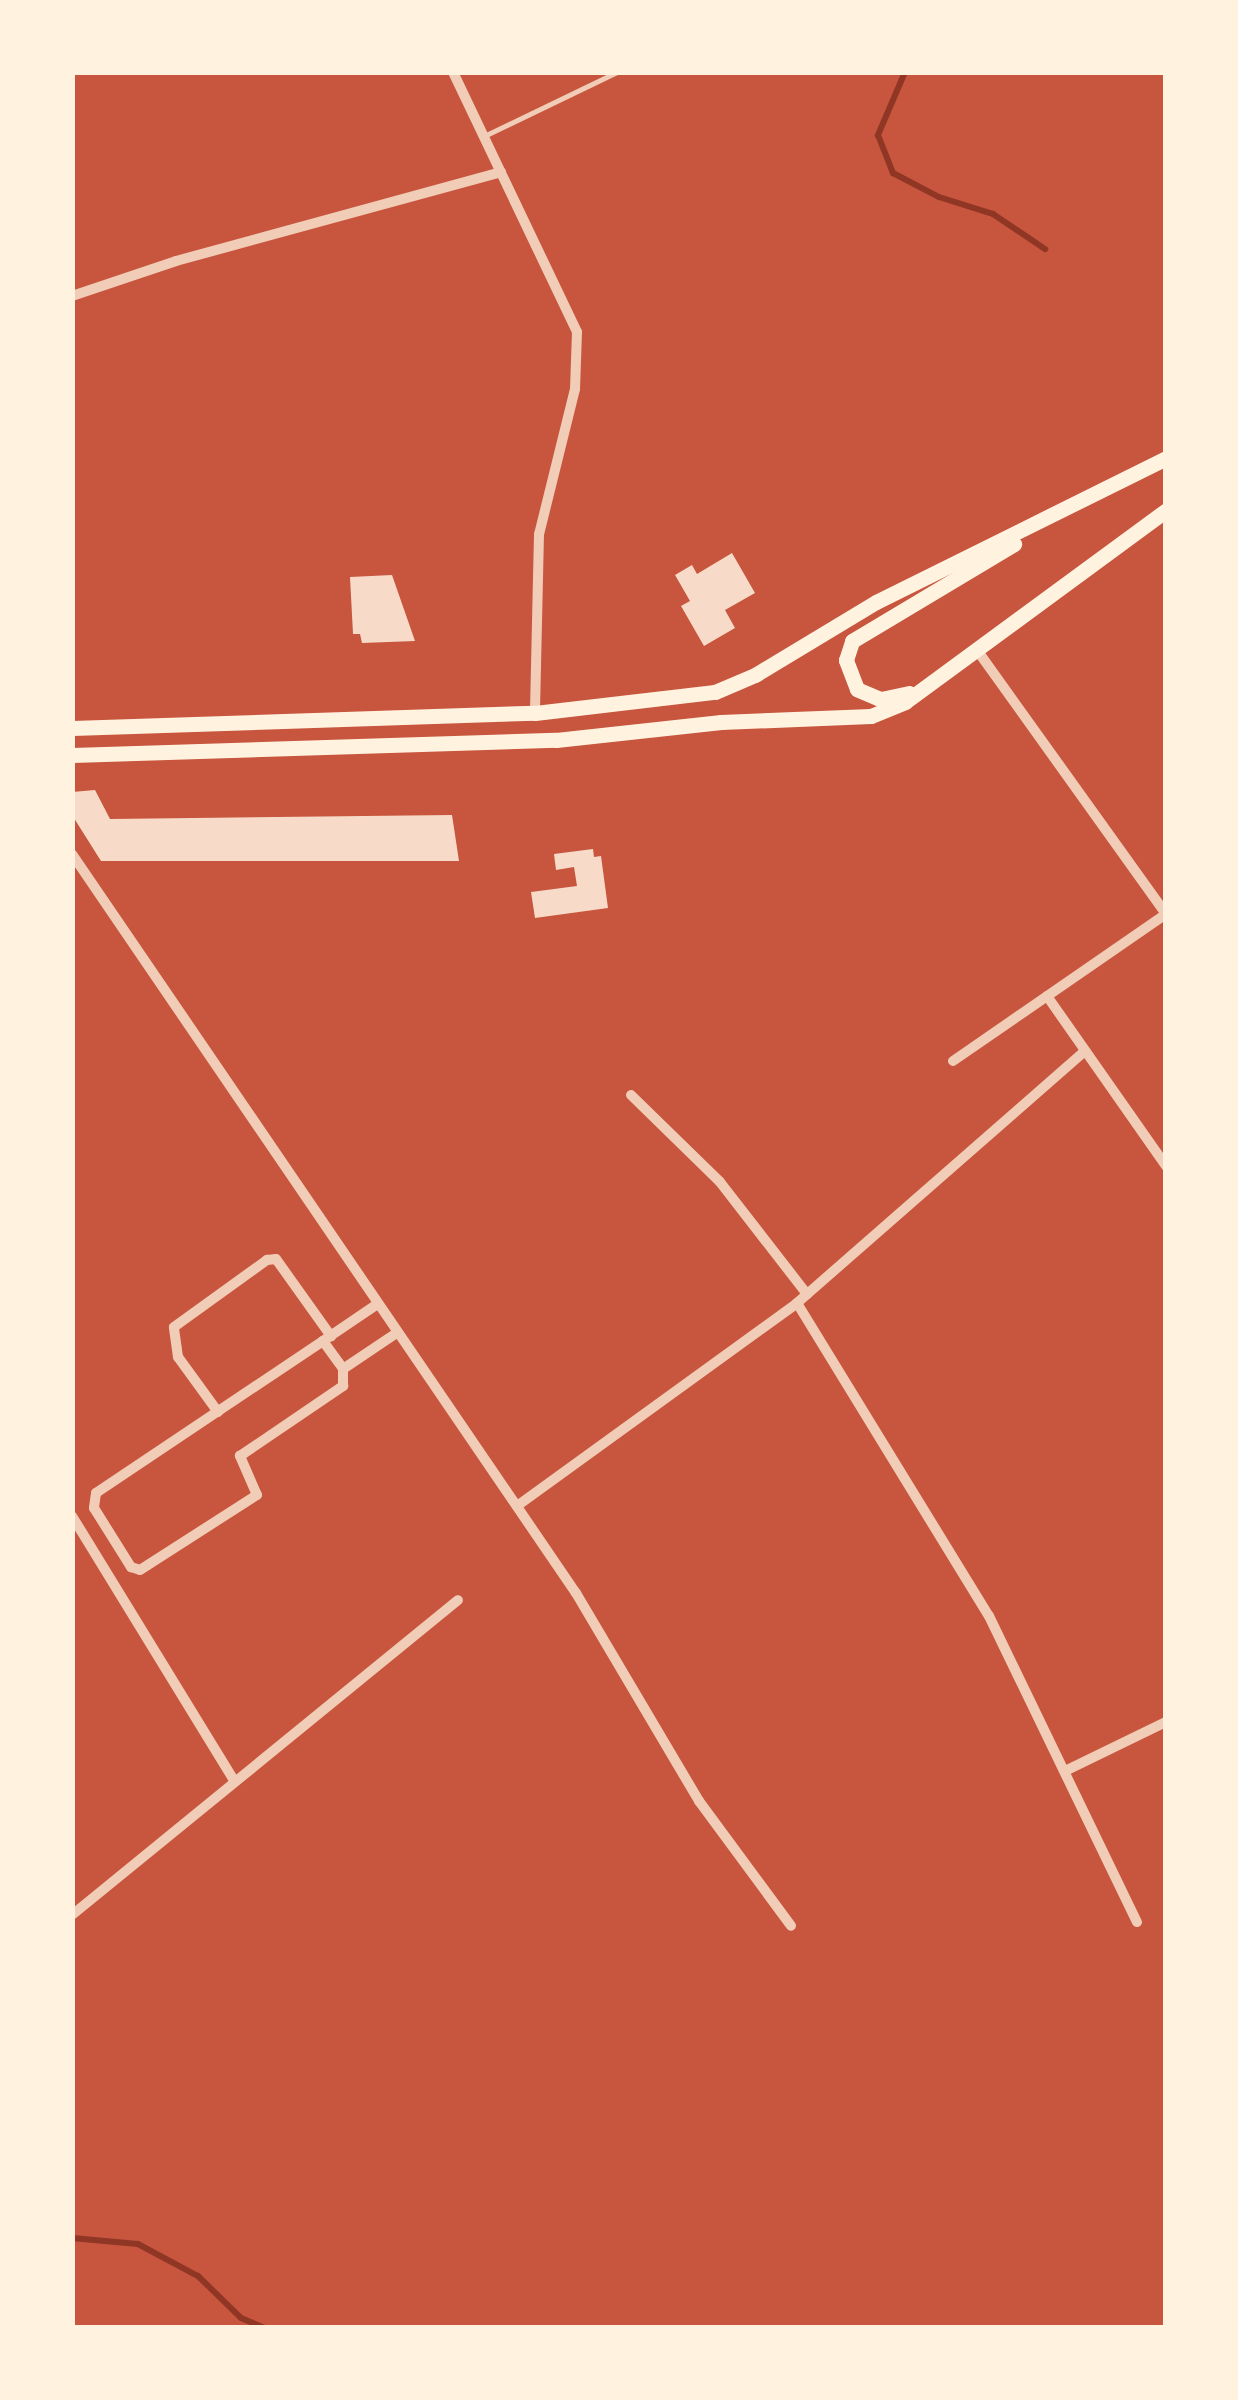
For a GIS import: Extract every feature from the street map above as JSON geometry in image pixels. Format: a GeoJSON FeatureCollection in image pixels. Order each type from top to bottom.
{"type":"FeatureCollection","features":[{"type":"Feature","properties":{"kind":"main road"},"geometry":{"type":"LineString","coordinates":[[72,728],[535,713],[660,702],[734,686],[876,602],[1164,460]]}},
{"type":"Feature","properties":{"kind":"main road"},"geometry":{"type":"LineString","coordinates":[[938,678],[903,695],[871,697],[852,683],[846,654],[864,630],[1164,460]]}},
{"type":"Feature","properties":{"kind":"main road"},"geometry":{"type":"LineString","coordinates":[[72,756],[556,740],[720,722],[864,717],[898,706],[1166,510]]}},
{"type":"Feature","properties":{"kind":"street"},"geometry":{"type":"LineString","coordinates":[[453,72],[571,310],[578,352],[539,534],[535,713]]}},
{"type":"Feature","properties":{"kind":"street"},"geometry":{"type":"LineString","coordinates":[[72,296],[176,261],[501,172]]}},
{"type":"Feature","properties":{"kind":"street"},"geometry":{"type":"LineString","coordinates":[[953,1061],[1166,914],[978,650]]}},
{"type":"Feature","properties":{"kind":"street"},"geometry":{"type":"LineString","coordinates":[[72,854],[376,1306],[518,1506],[699,1801],[791,1926]]}},
{"type":"Feature","properties":{"kind":"street"},"geometry":{"type":"LineString","coordinates":[[1046,996],[1166,1166]]}},
{"type":"Feature","properties":{"kind":"street"},"geometry":{"type":"LineString","coordinates":[[518,1506],[798,1303],[1086,1051]]}},
{"type":"Feature","properties":{"kind":"street"},"geometry":{"type":"LineString","coordinates":[[631,1095],[720,1182],[807,1294]]}},
{"type":"Feature","properties":{"kind":"street"},"geometry":{"type":"LineString","coordinates":[[218,1412],[178,1356],[174,1327],[267,1260],[276,1259],[327,1338],[343,1369],[343,1386],[240,1456],[257,1495],[140,1570],[94,1508],[96,1493],[218,1412],[327,1338],[376,1306]]}},
{"type":"Feature","properties":{"kind":"street"},"geometry":{"type":"LineString","coordinates":[[798,1303],[944,1536],[1065,1770],[1138,1922]]}},
{"type":"Feature","properties":{"kind":"street"},"geometry":{"type":"LineString","coordinates":[[343,1369],[396,1334]]}},
{"type":"Feature","properties":{"kind":"street"},"geometry":{"type":"LineString","coordinates":[[72,1516],[234,1780]]}},
{"type":"Feature","properties":{"kind":"street"},"geometry":{"type":"LineString","coordinates":[[72,1915],[458,1600]]}},
{"type":"Feature","properties":{"kind":"street"},"geometry":{"type":"LineString","coordinates":[[1065,1770],[1166,1722]]}},
{"type":"Feature","properties":{"kind":"lane"},"geometry":{"type":"LineString","coordinates":[[484,136],[617,72]]}},
{"type":"Feature","properties":{"kind":"building"},"geometry":{"type":"Polygon","coordinates":[[[732,553],[755,593],[725,610],[735,628],[704,646],[681,606],[690,601],[675,575],[692,565],[697,574],[732,553]]]}},
{"type":"Feature","properties":{"kind":"building"},"geometry":{"type":"Polygon","coordinates":[[[392,575],[415,641],[362,643],[360,634],[353,634],[350,577],[392,575]]]}},
{"type":"Feature","properties":{"kind":"building"},"geometry":{"type":"Polygon","coordinates":[[[95,790],[110,819],[452,815],[459,861],[101,861],[72,815],[72,792],[95,790]]]}},
{"type":"Feature","properties":{"kind":"building"},"geometry":{"type":"Polygon","coordinates":[[[593,849],[594,857],[601,856],[608,908],[535,918],[531,892],[577,886],[574,867],[556,870],[554,854],[593,849]]]}},
{"type":"Feature","properties":{"kind":"waterway"},"geometry":{"type":"LineString","coordinates":[[905,72],[878,135],[893,173],[939,197],[993,214],[1045,249]]}},
{"type":"Feature","properties":{"kind":"waterway"},"geometry":{"type":"LineString","coordinates":[[72,2238],[138,2244],[198,2276],[241,2318],[264,2328]]}}]}
